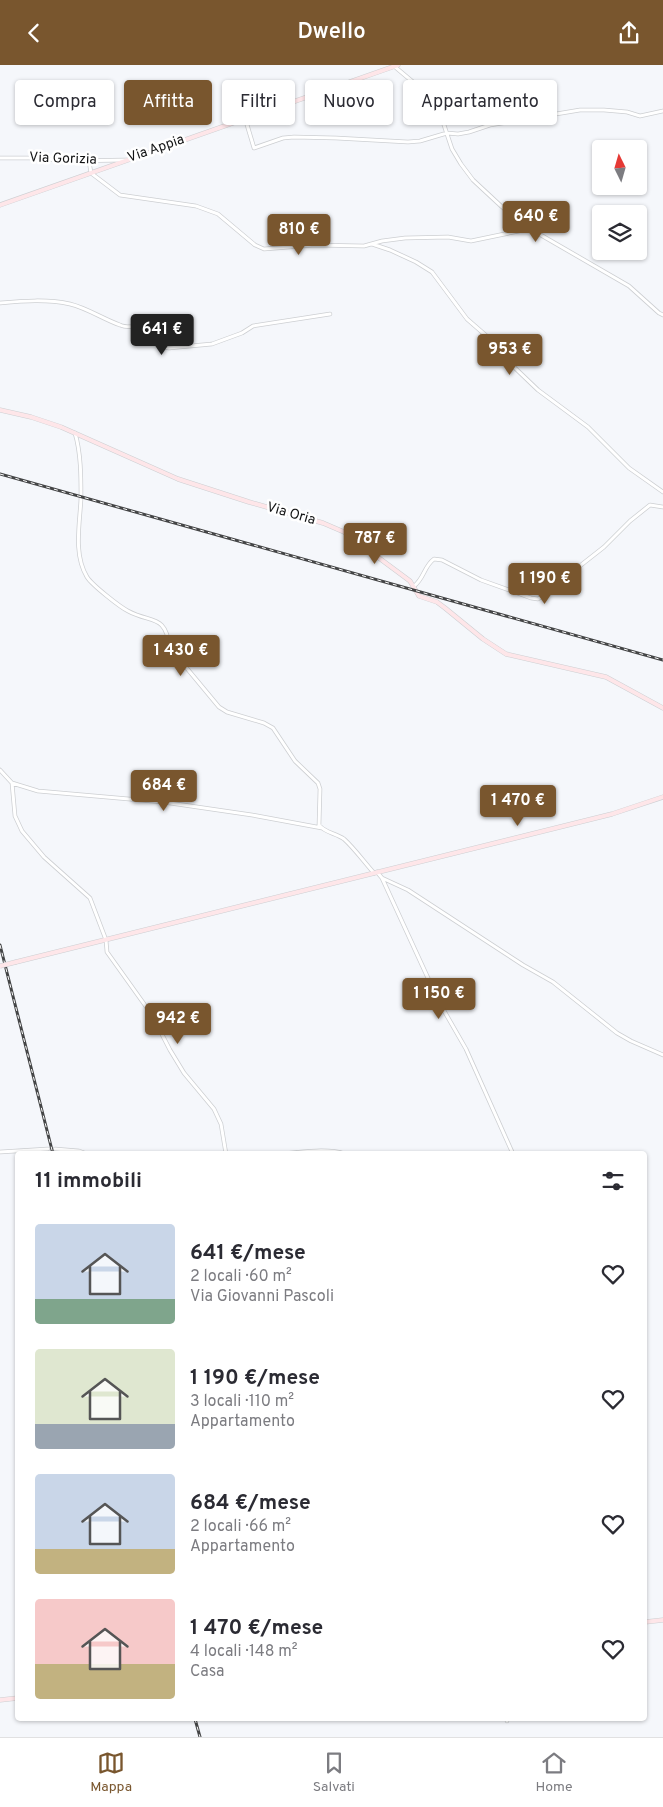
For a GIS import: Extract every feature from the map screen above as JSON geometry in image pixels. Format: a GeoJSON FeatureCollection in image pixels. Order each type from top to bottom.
{"type":"FeatureCollection","features":[{"type":"Feature","properties":{"kind":"main road","name":"Via Appia"},"geometry":{"type":"LineString","coordinates":[[354,80],[395,65]]}},
{"type":"Feature","properties":{"kind":"main road","name":"Via Appia"},"geometry":{"type":"LineString","coordinates":[[0,205],[224,125]]}},
{"type":"Feature","properties":{"kind":"main road","name":"Via Oria"},"geometry":{"type":"LineString","coordinates":[[0,410],[31,417],[61,427],[178,479],[323,523],[344,532],[410,581],[419,596],[440,605],[483,639],[506,654],[606,677],[663,708]]}},
{"type":"Feature","properties":{"kind":"main road"},"geometry":{"type":"LineString","coordinates":[[0,966],[612,813],[663,797]]}},
{"type":"Feature","properties":{"kind":"main road"},"geometry":{"type":"LineString","coordinates":[[647,1622],[663,1620]]}},
{"type":"Feature","properties":{"kind":"main road"},"geometry":{"type":"LineString","coordinates":[[0,1700],[15,1698]]}},
{"type":"Feature","properties":{"kind":"street"},"geometry":{"type":"LineString","coordinates":[[395,65],[432,98],[452,149],[474,180],[526,227],[629,286],[663,316]]}},
{"type":"Feature","properties":{"kind":"street"},"geometry":{"type":"LineString","coordinates":[[246,125],[254,148],[283,138],[420,141],[447,133],[458,134],[490,125],[580,110],[627,112],[640,116],[663,111]]}},
{"type":"Feature","properties":{"kind":"street","name":"Via Gorizia"},"geometry":{"type":"LineString","coordinates":[[0,158],[89,161],[126,160]]}},
{"type":"Feature","properties":{"kind":"street"},"geometry":{"type":"LineString","coordinates":[[89,161],[91,173],[120,195],[207,209],[218,214],[256,245],[264,249],[316,245],[364,246],[405,238],[448,237],[471,241],[519,231],[526,227]]}},
{"type":"Feature","properties":{"kind":"street"},"geometry":{"type":"LineString","coordinates":[[372,244],[390,250],[432,272],[467,319],[490,339],[515,369],[538,390],[588,427],[629,469],[663,492]]}},
{"type":"Feature","properties":{"kind":"street"},"geometry":{"type":"LineString","coordinates":[[0,303],[23,301],[57,302],[72,305],[123,327],[141,327],[150,331],[156,337],[161,347],[169,349],[212,344],[242,333],[253,326],[266,323],[330,314]]}},
{"type":"Feature","properties":{"kind":"street"},"geometry":{"type":"LineString","coordinates":[[75,433],[78,445],[81,497],[79,547],[82,567],[88,579],[129,612],[154,620],[164,628],[168,635],[170,648],[219,707],[227,712],[264,723],[273,728],[295,761],[318,783],[320,789],[320,825],[322,828]]}},
{"type":"Feature","properties":{"kind":"street"},"geometry":{"type":"LineString","coordinates":[[414,586],[419,583],[428,563],[434,559],[442,560],[481,580],[538,599],[558,580],[576,569],[604,547],[630,521],[650,505],[663,507]]}},
{"type":"Feature","properties":{"kind":"street"},"geometry":{"type":"LineString","coordinates":[[0,771],[12,783],[38,791],[163,802],[252,815],[322,828],[346,841],[382,878],[408,890],[522,965],[553,982],[617,1033],[663,1055]]}},
{"type":"Feature","properties":{"kind":"street"},"geometry":{"type":"LineString","coordinates":[[12,783],[15,816],[18,824],[44,857],[90,898],[106,940],[107,952],[152,1015],[184,1073],[214,1109],[221,1124],[226,1151]]}},
{"type":"Feature","properties":{"kind":"street"},"geometry":{"type":"LineString","coordinates":[[382,878],[439,1002],[466,1049],[511,1151]]}},
{"type":"Feature","properties":{"kind":"street"},"geometry":{"type":"LineString","coordinates":[[16,1151],[48,1149]]}},
{"type":"Feature","properties":{"kind":"street"},"geometry":{"type":"LineString","coordinates":[[55,1149],[79,1151]]}},
{"type":"Feature","properties":{"kind":"street"},"geometry":{"type":"LineString","coordinates":[[0,1152],[15,1151]]}},
{"type":"Feature","properties":{"kind":"railway"},"geometry":{"type":"LineString","coordinates":[[0,474],[663,660]]}},
{"type":"Feature","properties":{"kind":"railway"},"geometry":{"type":"LineString","coordinates":[[0,945],[52,1151]]}},
{"type":"Feature","properties":{"kind":"railway"},"geometry":{"type":"LineString","coordinates":[[196,1721],[200,1737]]}}]}
